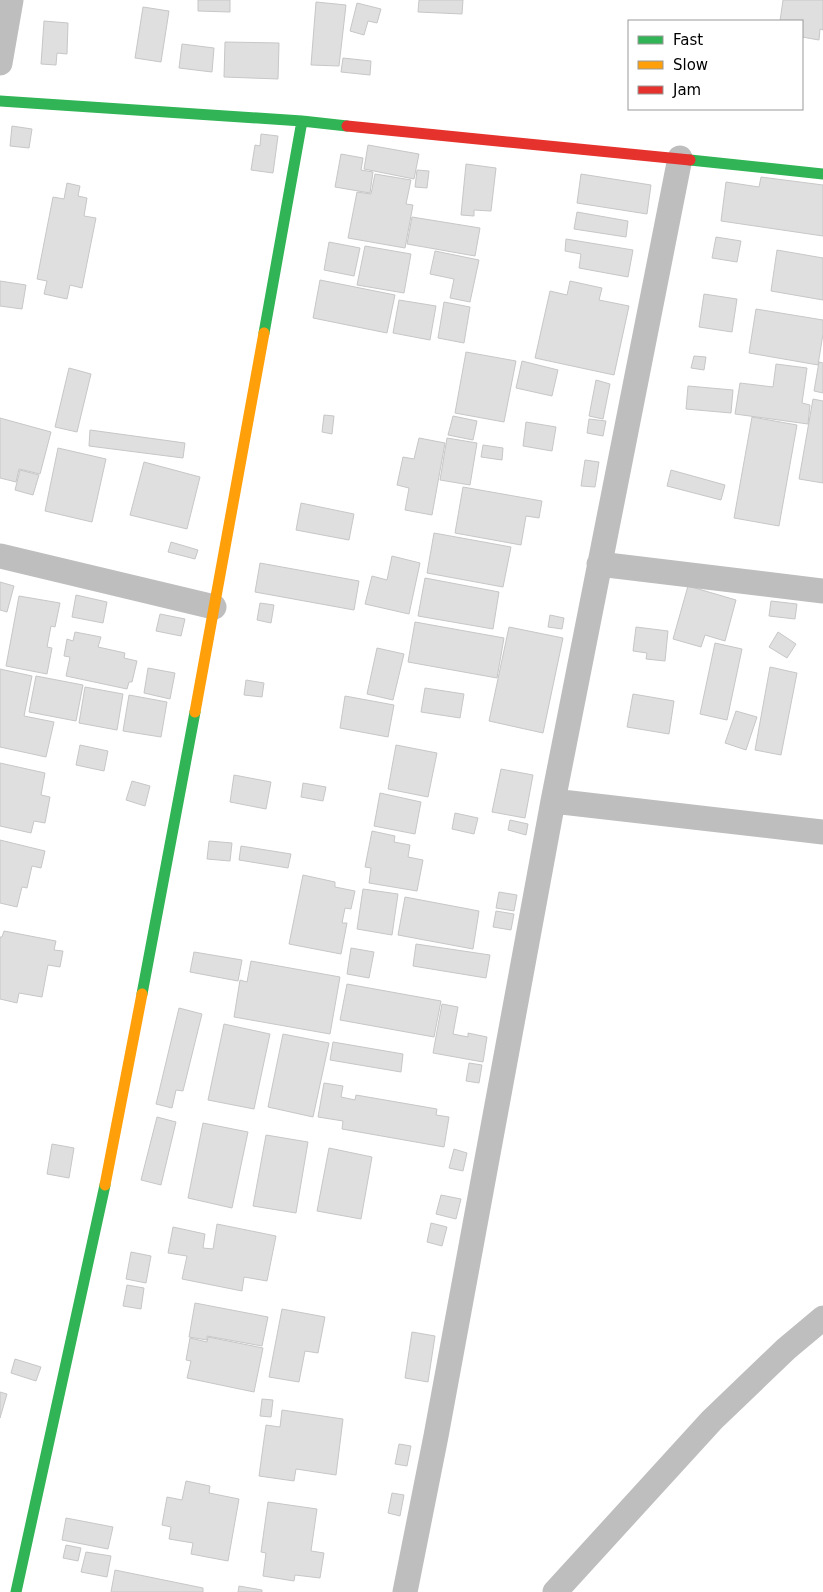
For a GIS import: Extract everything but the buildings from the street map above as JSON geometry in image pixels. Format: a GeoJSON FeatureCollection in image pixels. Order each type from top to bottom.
{"type":"FeatureCollection","features":[{"type":"Feature","properties":{"kind":"street"},"geometry":{"type":"LineString","coordinates":[[0,63],[11,0]]}},
{"type":"Feature","properties":{"kind":"street"},"geometry":{"type":"LineString","coordinates":[[0,101],[302,121],[823,174]]}},
{"type":"Feature","properties":{"kind":"street"},"geometry":{"type":"LineString","coordinates":[[16,1592],[114,1145],[302,121]]}},
{"type":"Feature","properties":{"kind":"street"},"geometry":{"type":"LineString","coordinates":[[405,1592],[436,1436],[553,801],[680,158]]}},
{"type":"Feature","properties":{"kind":"street"},"geometry":{"type":"LineString","coordinates":[[0,556],[214,607]]}},
{"type":"Feature","properties":{"kind":"street"},"geometry":{"type":"LineString","coordinates":[[599,564],[823,590]]}},
{"type":"Feature","properties":{"kind":"street"},"geometry":{"type":"LineString","coordinates":[[553,801],[823,832]]}},
{"type":"Feature","properties":{"kind":"street"},"geometry":{"type":"LineString","coordinates":[[555,1592],[712,1420],[786,1349],[823,1318]]}},
{"type":"Feature","properties":{"kind":"traffic: fast"},"geometry":{"type":"LineString","coordinates":[[0,101],[302,121],[347,126]]}},
{"type":"Feature","properties":{"kind":"traffic: fast"},"geometry":{"type":"LineString","coordinates":[[264,333],[302,121]]}},
{"type":"Feature","properties":{"kind":"traffic: fast"},"geometry":{"type":"LineString","coordinates":[[690,160],[823,174]]}},
{"type":"Feature","properties":{"kind":"traffic: fast"},"geometry":{"type":"LineString","coordinates":[[142,994],[195,712]]}},
{"type":"Feature","properties":{"kind":"traffic: fast"},"geometry":{"type":"LineString","coordinates":[[16,1592],[105,1185]]}},
{"type":"Feature","properties":{"kind":"traffic: slow"},"geometry":{"type":"LineString","coordinates":[[195,712],[264,333]]}},
{"type":"Feature","properties":{"kind":"traffic: slow"},"geometry":{"type":"LineString","coordinates":[[105,1185],[142,994]]}},
{"type":"Feature","properties":{"kind":"traffic: jam"},"geometry":{"type":"LineString","coordinates":[[347,126],[690,160]]}}]}
